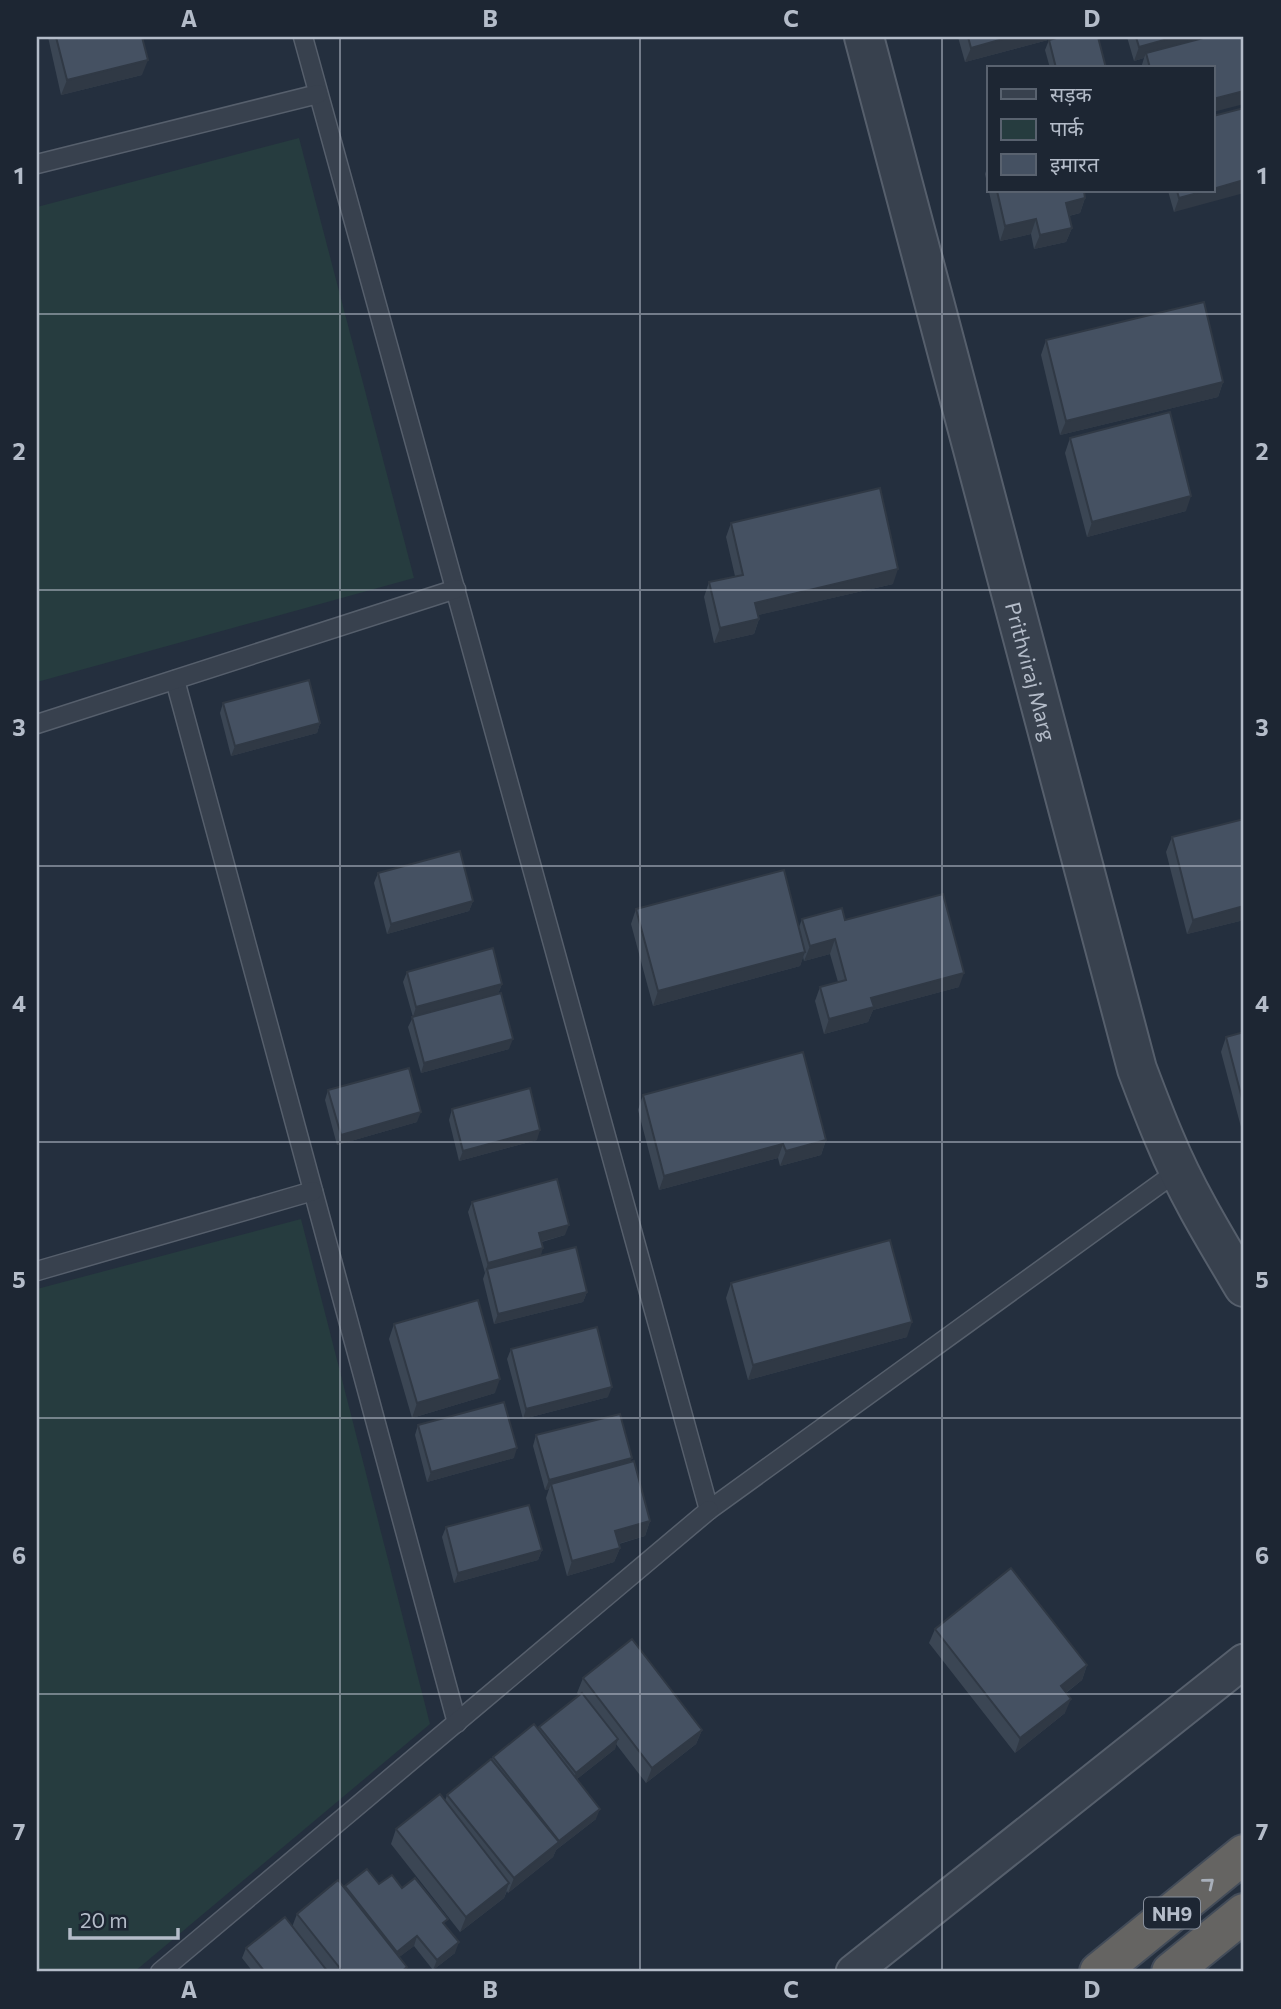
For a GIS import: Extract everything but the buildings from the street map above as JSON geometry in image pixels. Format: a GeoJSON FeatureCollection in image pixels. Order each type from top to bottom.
{"type":"FeatureCollection","features":[{"type":"Feature","properties":{"kind":"highway","name":"NH9"},"geometry":{"type":"LineString","coordinates":[[1099,1972],[1244,1854]]}},
{"type":"Feature","properties":{"kind":"highway","name":"NH9"},"geometry":{"type":"LineString","coordinates":[[1171,1972],[1244,1913]]}},
{"type":"Feature","properties":{"kind":"street","name":"Prithviraj Marg"},"geometry":{"type":"LineString","coordinates":[[864,37],[1137,1069],[1179,1170],[1204,1220],[1244,1287]]}},
{"type":"Feature","properties":{"kind":"street"},"geometry":{"type":"LineString","coordinates":[[853,1972],[1244,1661]]}},
{"type":"Feature","properties":{"kind":"lane"},"geometry":{"type":"LineString","coordinates":[[303,37],[709,1510]]}},
{"type":"Feature","properties":{"kind":"lane"},"geometry":{"type":"LineString","coordinates":[[37,164],[317,93]]}},
{"type":"Feature","properties":{"kind":"lane"},"geometry":{"type":"LineString","coordinates":[[37,724],[456,589]]}},
{"type":"Feature","properties":{"kind":"lane"},"geometry":{"type":"LineString","coordinates":[[175,680],[457,1723]]}},
{"type":"Feature","properties":{"kind":"lane"},"geometry":{"type":"LineString","coordinates":[[160,1972],[709,1510],[1179,1170]]}},
{"type":"Feature","properties":{"kind":"lane"},"geometry":{"type":"LineString","coordinates":[[37,1271],[313,1191]]}},
{"type":"Feature","properties":{"kind":"green space"},"geometry":{"type":"Polygon","coordinates":[[[299,138],[414,578],[37,682],[37,207],[299,138]]]}},
{"type":"Feature","properties":{"kind":"green space"},"geometry":{"type":"Polygon","coordinates":[[[301,1219],[430,1724],[134,1972],[37,1972],[37,1289],[301,1219]]]}}]}
